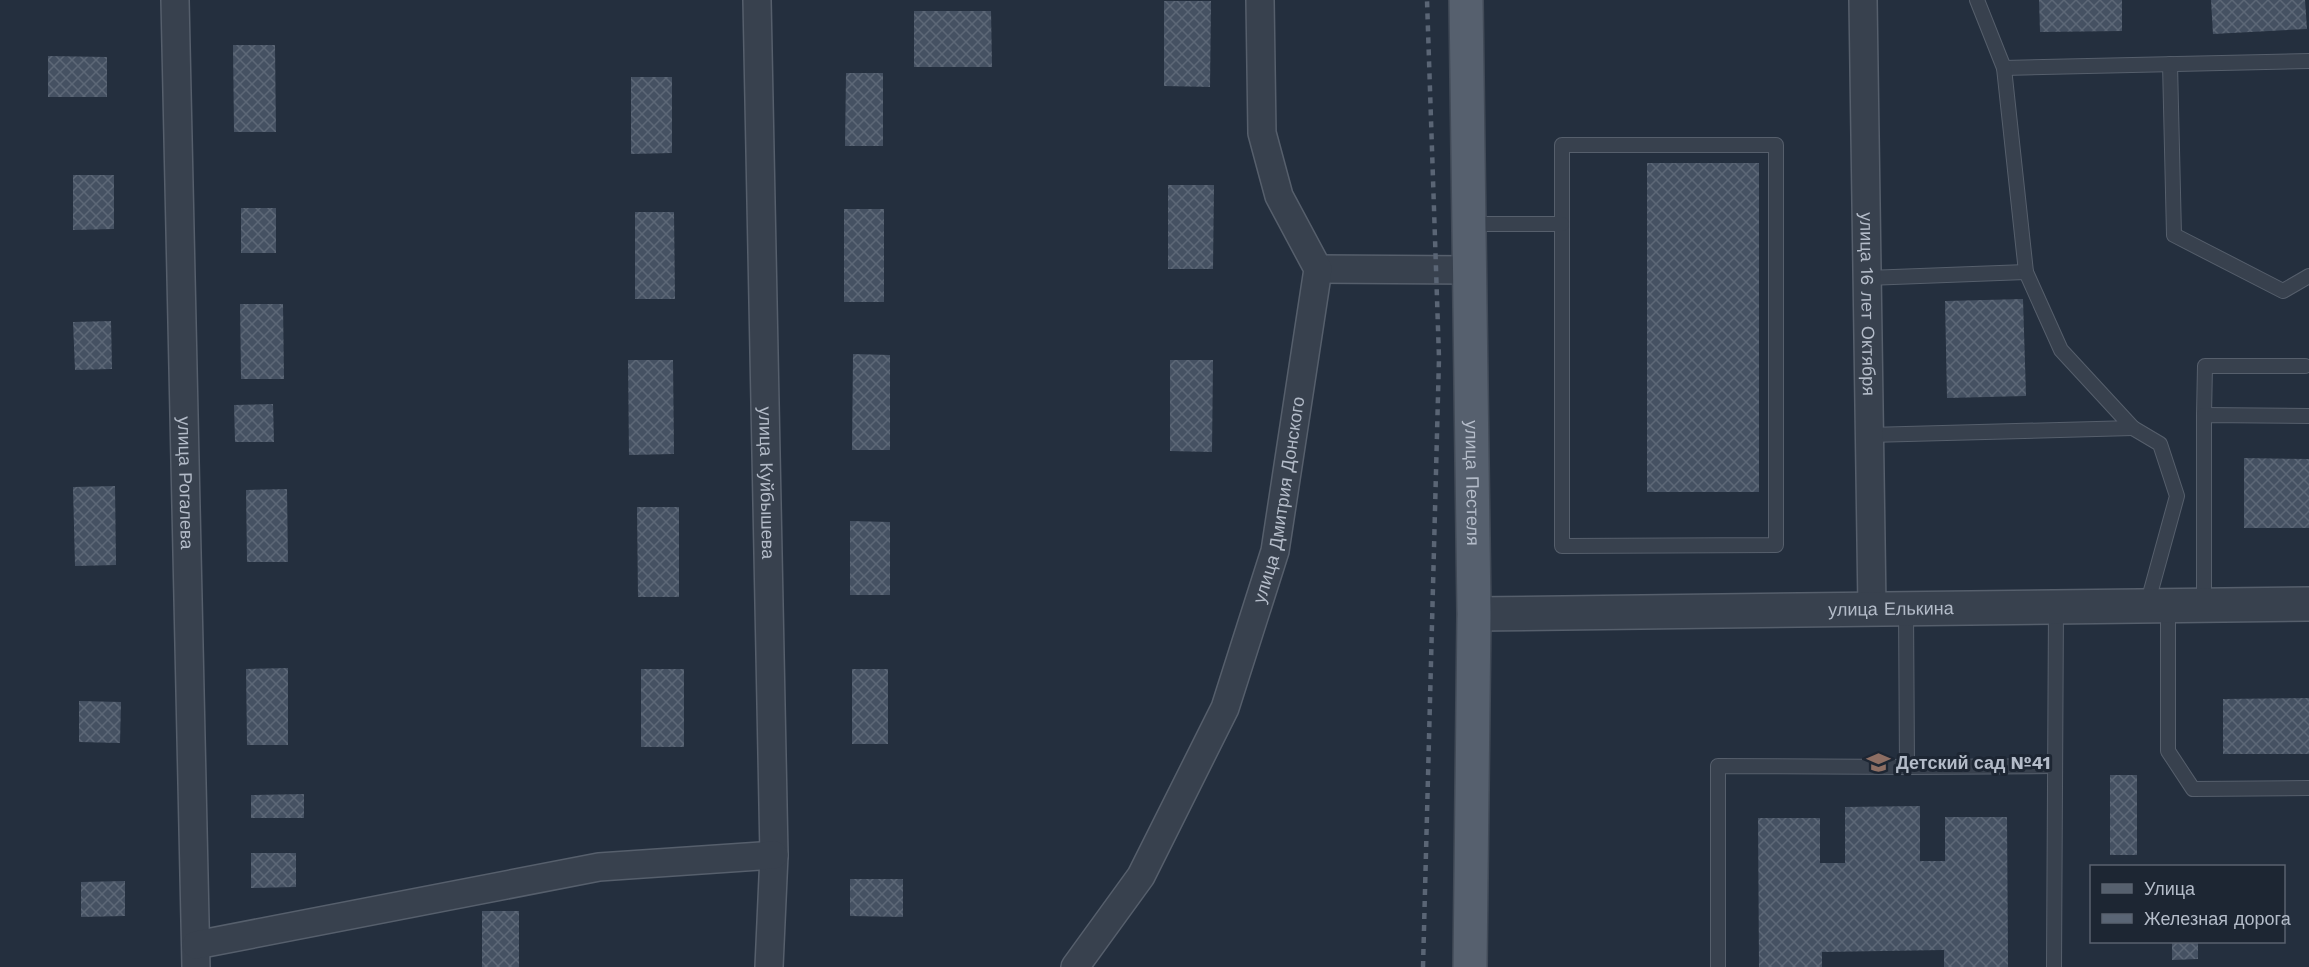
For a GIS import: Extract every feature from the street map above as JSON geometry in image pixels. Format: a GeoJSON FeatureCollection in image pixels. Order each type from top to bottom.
{"type":"FeatureCollection","features":[{"type":"Feature","properties":{"kind":"main road","name":"улица Пестеля"},"geometry":{"type":"LineString","coordinates":[[1466,0],[1474,614],[1470,967]]}},
{"type":"Feature","properties":{"kind":"street","name":"улица Рогалева"},"geometry":{"type":"LineString","coordinates":[[175,0],[196,956]]}},
{"type":"Feature","properties":{"kind":"street","name":"улица Куйбышева"},"geometry":{"type":"LineString","coordinates":[[757,0],[774,855],[769,967]]}},
{"type":"Feature","properties":{"kind":"street"},"geometry":{"type":"LineString","coordinates":[[1260,0],[1262,133],[1279,196],[1318,269],[1469,270]]}},
{"type":"Feature","properties":{"kind":"street","name":"улица 16 лет Октября"},"geometry":{"type":"LineString","coordinates":[[1863,0],[1872,609]]}},
{"type":"Feature","properties":{"kind":"street","name":"улица Дмитрия Донского"},"geometry":{"type":"LineString","coordinates":[[1075,967],[1142,876],[1226,708],[1275,550],[1318,269]]}},
{"type":"Feature","properties":{"kind":"street","name":"улица Елькина"},"geometry":{"type":"LineString","coordinates":[[1474,614],[2309,604]]}},
{"type":"Feature","properties":{"kind":"street"},"geometry":{"type":"LineString","coordinates":[[196,956],[599,867],[774,855]]}},
{"type":"Feature","properties":{"kind":"lane"},"geometry":{"type":"LineString","coordinates":[[1977,0],[2004,68],[2026,272],[2061,350],[2133,428],[2160,444],[2177,496],[2157,605],[2168,751],[2193,789],[2309,788]]}},
{"type":"Feature","properties":{"kind":"lane"},"geometry":{"type":"LineString","coordinates":[[2004,68],[2309,61]]}},
{"type":"Feature","properties":{"kind":"lane"},"geometry":{"type":"LineString","coordinates":[[2170,64],[2174,235],[2283,291],[2309,276]]}},
{"type":"Feature","properties":{"kind":"lane"},"geometry":{"type":"LineString","coordinates":[[1562,145],[1776,145],[1776,545],[1562,546],[1562,224],[1562,145]]}},
{"type":"Feature","properties":{"kind":"lane"},"geometry":{"type":"LineString","coordinates":[[1469,224],[1562,224]]}},
{"type":"Feature","properties":{"kind":"lane"},"geometry":{"type":"LineString","coordinates":[[1867,278],[2026,272]]}},
{"type":"Feature","properties":{"kind":"lane"},"geometry":{"type":"LineString","coordinates":[[2204,605],[2205,366],[2305,366]]}},
{"type":"Feature","properties":{"kind":"lane"},"geometry":{"type":"LineString","coordinates":[[2204,415],[2309,416]]}},
{"type":"Feature","properties":{"kind":"lane"},"geometry":{"type":"LineString","coordinates":[[1869,435],[2133,428]]}},
{"type":"Feature","properties":{"kind":"lane"},"geometry":{"type":"LineString","coordinates":[[2054,967],[2056,607]]}},
{"type":"Feature","properties":{"kind":"lane"},"geometry":{"type":"LineString","coordinates":[[1906,609],[1906,767]]}},
{"type":"Feature","properties":{"kind":"lane"},"geometry":{"type":"LineString","coordinates":[[1718,967],[1718,766],[2054,766]]}},
{"type":"Feature","properties":{"kind":"building"},"geometry":{"type":"Polygon","coordinates":[[[2039,0],[2122,0],[2122,31],[2040,32],[2039,0]]]}},
{"type":"Feature","properties":{"kind":"building"},"geometry":{"type":"Polygon","coordinates":[[[2211,0],[2305,0],[2307,29],[2213,34],[2211,0]]]}},
{"type":"Feature","properties":{"kind":"building"},"geometry":{"type":"Polygon","coordinates":[[[1164,1],[1211,1],[1210,87],[1164,86],[1164,1]]]}},
{"type":"Feature","properties":{"kind":"building"},"geometry":{"type":"Polygon","coordinates":[[[914,11],[991,11],[992,67],[914,67],[914,11]]]}},
{"type":"Feature","properties":{"kind":"building"},"geometry":{"type":"Polygon","coordinates":[[[233,45],[275,45],[276,132],[234,132],[233,45]]]}},
{"type":"Feature","properties":{"kind":"building"},"geometry":{"type":"Polygon","coordinates":[[[48,56],[107,57],[107,97],[48,97],[48,56]]]}},
{"type":"Feature","properties":{"kind":"building"},"geometry":{"type":"Polygon","coordinates":[[[846,73],[883,73],[883,146],[845,146],[846,73]]]}},
{"type":"Feature","properties":{"kind":"building"},"geometry":{"type":"Polygon","coordinates":[[[631,77],[672,77],[672,153],[631,154],[631,77]]]}},
{"type":"Feature","properties":{"kind":"building"},"geometry":{"type":"Polygon","coordinates":[[[1647,163],[1759,163],[1759,492],[1647,492],[1647,163]]]}},
{"type":"Feature","properties":{"kind":"building"},"geometry":{"type":"Polygon","coordinates":[[[73,175],[114,175],[114,229],[73,230],[73,175]]]}},
{"type":"Feature","properties":{"kind":"building"},"geometry":{"type":"Polygon","coordinates":[[[1168,185],[1214,185],[1213,269],[1168,269],[1168,185]]]}},
{"type":"Feature","properties":{"kind":"building"},"geometry":{"type":"Polygon","coordinates":[[[241,208],[276,208],[276,253],[241,253],[241,208]]]}},
{"type":"Feature","properties":{"kind":"building"},"geometry":{"type":"Polygon","coordinates":[[[844,209],[884,209],[884,302],[844,302],[844,209]]]}},
{"type":"Feature","properties":{"kind":"building"},"geometry":{"type":"Polygon","coordinates":[[[635,212],[674,212],[675,299],[635,299],[635,212]]]}},
{"type":"Feature","properties":{"kind":"building"},"geometry":{"type":"Polygon","coordinates":[[[2023,299],[2026,396],[1947,398],[1945,301],[2023,299]]]}},
{"type":"Feature","properties":{"kind":"building"},"geometry":{"type":"Polygon","coordinates":[[[240,304],[283,304],[284,379],[241,379],[240,304]]]}},
{"type":"Feature","properties":{"kind":"building"},"geometry":{"type":"Polygon","coordinates":[[[111,321],[112,369],[75,370],[73,322],[111,321]]]}},
{"type":"Feature","properties":{"kind":"building"},"geometry":{"type":"Polygon","coordinates":[[[853,354],[890,355],[890,450],[852,450],[853,354]]]}},
{"type":"Feature","properties":{"kind":"building"},"geometry":{"type":"Polygon","coordinates":[[[628,360],[673,360],[674,454],[629,455],[628,360]]]}},
{"type":"Feature","properties":{"kind":"building"},"geometry":{"type":"Polygon","coordinates":[[[1170,360],[1213,360],[1212,452],[1170,451],[1170,360]]]}},
{"type":"Feature","properties":{"kind":"building"},"geometry":{"type":"Polygon","coordinates":[[[273,404],[274,442],[235,442],[234,405],[273,404]]]}},
{"type":"Feature","properties":{"kind":"building"},"geometry":{"type":"Polygon","coordinates":[[[2244,458],[2309,459],[2309,528],[2244,528],[2244,458]]]}},
{"type":"Feature","properties":{"kind":"building"},"geometry":{"type":"Polygon","coordinates":[[[115,486],[116,565],[75,566],[73,487],[115,486]]]}},
{"type":"Feature","properties":{"kind":"building"},"geometry":{"type":"Polygon","coordinates":[[[287,489],[288,562],[247,562],[246,490],[287,489]]]}},
{"type":"Feature","properties":{"kind":"building"},"geometry":{"type":"Polygon","coordinates":[[[637,507],[679,507],[679,597],[638,597],[637,507]]]}},
{"type":"Feature","properties":{"kind":"building"},"geometry":{"type":"Polygon","coordinates":[[[850,521],[890,522],[890,595],[850,595],[850,521]]]}},
{"type":"Feature","properties":{"kind":"building"},"geometry":{"type":"Polygon","coordinates":[[[288,668],[288,745],[247,745],[246,669],[288,668]]]}},
{"type":"Feature","properties":{"kind":"building"},"geometry":{"type":"Polygon","coordinates":[[[641,669],[684,669],[684,747],[641,747],[641,669]]]}},
{"type":"Feature","properties":{"kind":"building"},"geometry":{"type":"Polygon","coordinates":[[[852,669],[888,669],[888,744],[852,744],[852,669]]]}},
{"type":"Feature","properties":{"kind":"building"},"geometry":{"type":"Polygon","coordinates":[[[2309,698],[2309,754],[2223,754],[2223,699],[2309,698]]]}},
{"type":"Feature","properties":{"kind":"building"},"geometry":{"type":"Polygon","coordinates":[[[79,701],[121,702],[120,743],[79,742],[79,701]]]}},
{"type":"Feature","properties":{"kind":"building"},"geometry":{"type":"Polygon","coordinates":[[[2110,775],[2137,775],[2137,855],[2110,855],[2110,775]]]}},
{"type":"Feature","properties":{"kind":"building"},"geometry":{"type":"Polygon","coordinates":[[[304,794],[304,818],[251,818],[251,795],[304,794]]]}},
{"type":"Feature","properties":{"kind":"building"},"geometry":{"type":"Polygon","coordinates":[[[1920,806],[1920,861],[1945,861],[1945,817],[2007,817],[2008,967],[1944,967],[1944,950],[1822,952],[1822,967],[1759,967],[1758,818],[1820,818],[1820,863],[1845,863],[1845,807],[1920,806]]]}},
{"type":"Feature","properties":{"kind":"building"},"geometry":{"type":"Polygon","coordinates":[[[251,853],[296,853],[296,887],[251,888],[251,853]]]}},
{"type":"Feature","properties":{"kind":"building"},"geometry":{"type":"Polygon","coordinates":[[[850,879],[903,879],[903,917],[850,916],[850,879]]]}},
{"type":"Feature","properties":{"kind":"building"},"geometry":{"type":"Polygon","coordinates":[[[125,881],[125,916],[81,917],[81,882],[125,881]]]}},
{"type":"Feature","properties":{"kind":"building"},"geometry":{"type":"Polygon","coordinates":[[[482,911],[519,911],[519,967],[482,967],[482,911]]]}},
{"type":"Feature","properties":{"kind":"building"},"geometry":{"type":"Polygon","coordinates":[[[2172,943],[2198,943],[2198,959],[2172,960],[2172,943]]]}},
{"type":"Feature","properties":{"kind":"railway"},"geometry":{"type":"LineString","coordinates":[[1423,967],[1439,358],[1427,0]]}},
{"type":"Feature","properties":{"kind":"place","name":"Детский сад №41"},"geometry":{"type":"Point","coordinates":[1878,763]}}]}
